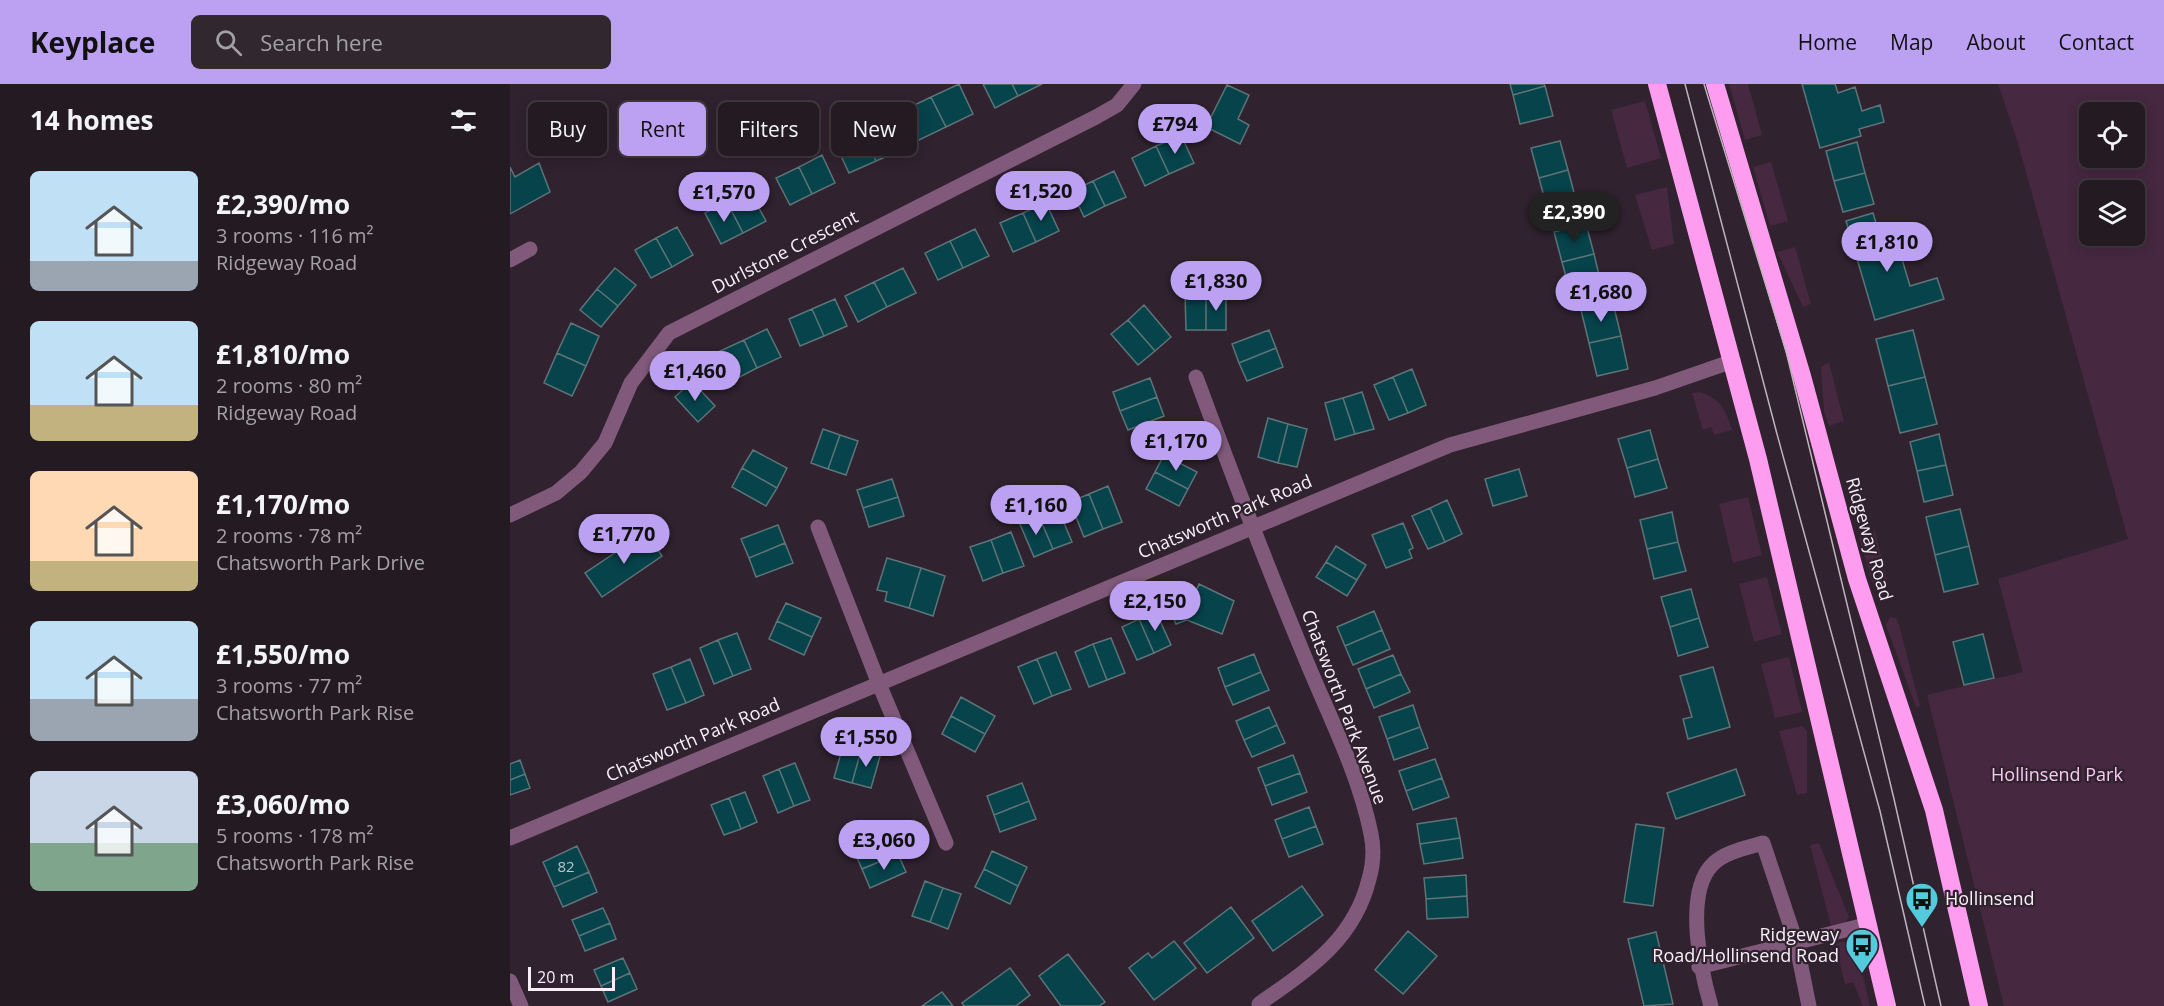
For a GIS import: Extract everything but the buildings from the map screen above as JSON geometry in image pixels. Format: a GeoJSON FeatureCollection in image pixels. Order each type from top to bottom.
{"type":"FeatureCollection","features":[{"type":"Feature","properties":{"kind":"highway"},"geometry":{"type":"LineString","coordinates":[[1657,84],[1732,361],[1887,1006]]}},
{"type":"Feature","properties":{"kind":"highway","name":"Ridgeway Road"},"geometry":{"type":"LineString","coordinates":[[1715,84],[1802,376],[1857,579],[1934,810],[1979,1006]]}},
{"type":"Feature","properties":{"kind":"street","name":"Durlstone Crescent"},"geometry":{"type":"LineString","coordinates":[[510,515],[556,494],[581,472],[605,443],[632,383],[669,333],[1096,117],[1117,105],[1134,84]]}},
{"type":"Feature","properties":{"kind":"street"},"geometry":{"type":"LineString","coordinates":[[510,260],[530,249]]}},
{"type":"Feature","properties":{"kind":"street","name":"Chatsworth Park Road"},"geometry":{"type":"LineString","coordinates":[[510,838],[1450,445],[1655,388],[1732,361]]}},
{"type":"Feature","properties":{"kind":"street","name":"Chatsworth Park Avenue"},"geometry":{"type":"LineString","coordinates":[[1196,377],[1251,527],[1358,789],[1372,837],[1373,851],[1366,891],[1344,935],[1319,961],[1258,1005]]}},
{"type":"Feature","properties":{"kind":"street"},"geometry":{"type":"LineString","coordinates":[[818,527],[879,684],[946,843]]}},
{"type":"Feature","properties":{"kind":"street"},"geometry":{"type":"LineString","coordinates":[[1711,1006],[1700,968],[1696,934],[1700,891],[1711,866],[1732,852],[1763,843],[1796,942],[1809,1006]]}},
{"type":"Feature","properties":{"kind":"street"},"geometry":{"type":"LineString","coordinates":[[1700,968],[1869,924]]}},
{"type":"Feature","properties":{"kind":"street"},"geometry":{"type":"LineString","coordinates":[[510,981],[521,1006]]}},
{"type":"Feature","properties":{"kind":"green space"},"geometry":{"type":"Polygon","coordinates":[[[1729,84],[1748,84],[1762,135],[1745,140],[1729,84]]]}},
{"type":"Feature","properties":{"kind":"green space","name":"Hollinsend Park"},"geometry":{"type":"Polygon","coordinates":[[[1998,84],[2164,84],[2164,1006],[2004,1006],[1927,695],[2023,672],[1998,579],[2128,539],[2017,140],[1998,84]]]}},
{"type":"Feature","properties":{"kind":"green space"},"geometry":{"type":"Polygon","coordinates":[[[1645,101],[1661,158],[1627,168],[1611,110],[1645,101]]]}},
{"type":"Feature","properties":{"kind":"green space"},"geometry":{"type":"Polygon","coordinates":[[[1771,162],[1788,221],[1770,226],[1753,167],[1771,162]]]}},
{"type":"Feature","properties":{"kind":"green space"},"geometry":{"type":"Polygon","coordinates":[[[1667,187],[1674,244],[1652,250],[1635,195],[1667,187]]]}},
{"type":"Feature","properties":{"kind":"green space"},"geometry":{"type":"Polygon","coordinates":[[[1795,247],[1811,304],[1803,307],[1777,252],[1795,247]]]}},
{"type":"Feature","properties":{"kind":"green space"},"geometry":{"type":"Polygon","coordinates":[[[1829,362],[1844,421],[1829,426],[1824,412],[1821,367],[1829,362]]]}},
{"type":"Feature","properties":{"kind":"green space"},"geometry":{"type":"Polygon","coordinates":[[[1699,392],[1718,401],[1732,430],[1714,435],[1711,427],[1703,430],[1692,393],[1699,392]]]}},
{"type":"Feature","properties":{"kind":"green space"},"geometry":{"type":"Polygon","coordinates":[[[1748,497],[1762,555],[1733,563],[1719,504],[1748,497]]]}},
{"type":"Feature","properties":{"kind":"green space"},"geometry":{"type":"Polygon","coordinates":[[[1875,532],[1887,580],[1873,584],[1859,538],[1875,532]]]}},
{"type":"Feature","properties":{"kind":"green space"},"geometry":{"type":"Polygon","coordinates":[[[1767,577],[1782,634],[1754,642],[1739,584],[1767,577]]]}},
{"type":"Feature","properties":{"kind":"green space"},"geometry":{"type":"Polygon","coordinates":[[[1890,617],[1896,618],[1899,625],[1920,706],[1916,707],[1886,625],[1890,617]]]}},
{"type":"Feature","properties":{"kind":"green space"},"geometry":{"type":"Polygon","coordinates":[[[1789,657],[1802,712],[1775,718],[1761,664],[1789,657]]]}},
{"type":"Feature","properties":{"kind":"green space"},"geometry":{"type":"Polygon","coordinates":[[[1802,726],[1807,731],[1807,793],[1797,795],[1779,731],[1802,726]]]}},
{"type":"Feature","properties":{"kind":"green space"},"geometry":{"type":"Polygon","coordinates":[[[1819,843],[1849,917],[1844,925],[1832,930],[1810,845],[1819,843]]]}},
{"type":"Feature","properties":{"kind":"green space"},"geometry":{"type":"Polygon","coordinates":[[[1846,941],[1856,945],[1870,1006],[1863,1006],[1853,982],[1845,984],[1835,943],[1846,941]]]}},
{"type":"Feature","properties":{"kind":"tram line"},"geometry":{"type":"LineString","coordinates":[[1685,84],[1777,434],[1880,811],[1925,1006]]}},
{"type":"Feature","properties":{"kind":"tram line"},"geometry":{"type":"LineString","coordinates":[[1704,84],[1786,351],[1894,799],[1941,1006]]}},
{"type":"Feature","properties":{"kind":"place","name":"Hollinsend"},"geometry":{"type":"Point","coordinates":[1922,928]}},
{"type":"Feature","properties":{"kind":"place","name":"Ridgeway Road/Hollinsend Road"},"geometry":{"type":"Point","coordinates":[1862,974]}}]}
